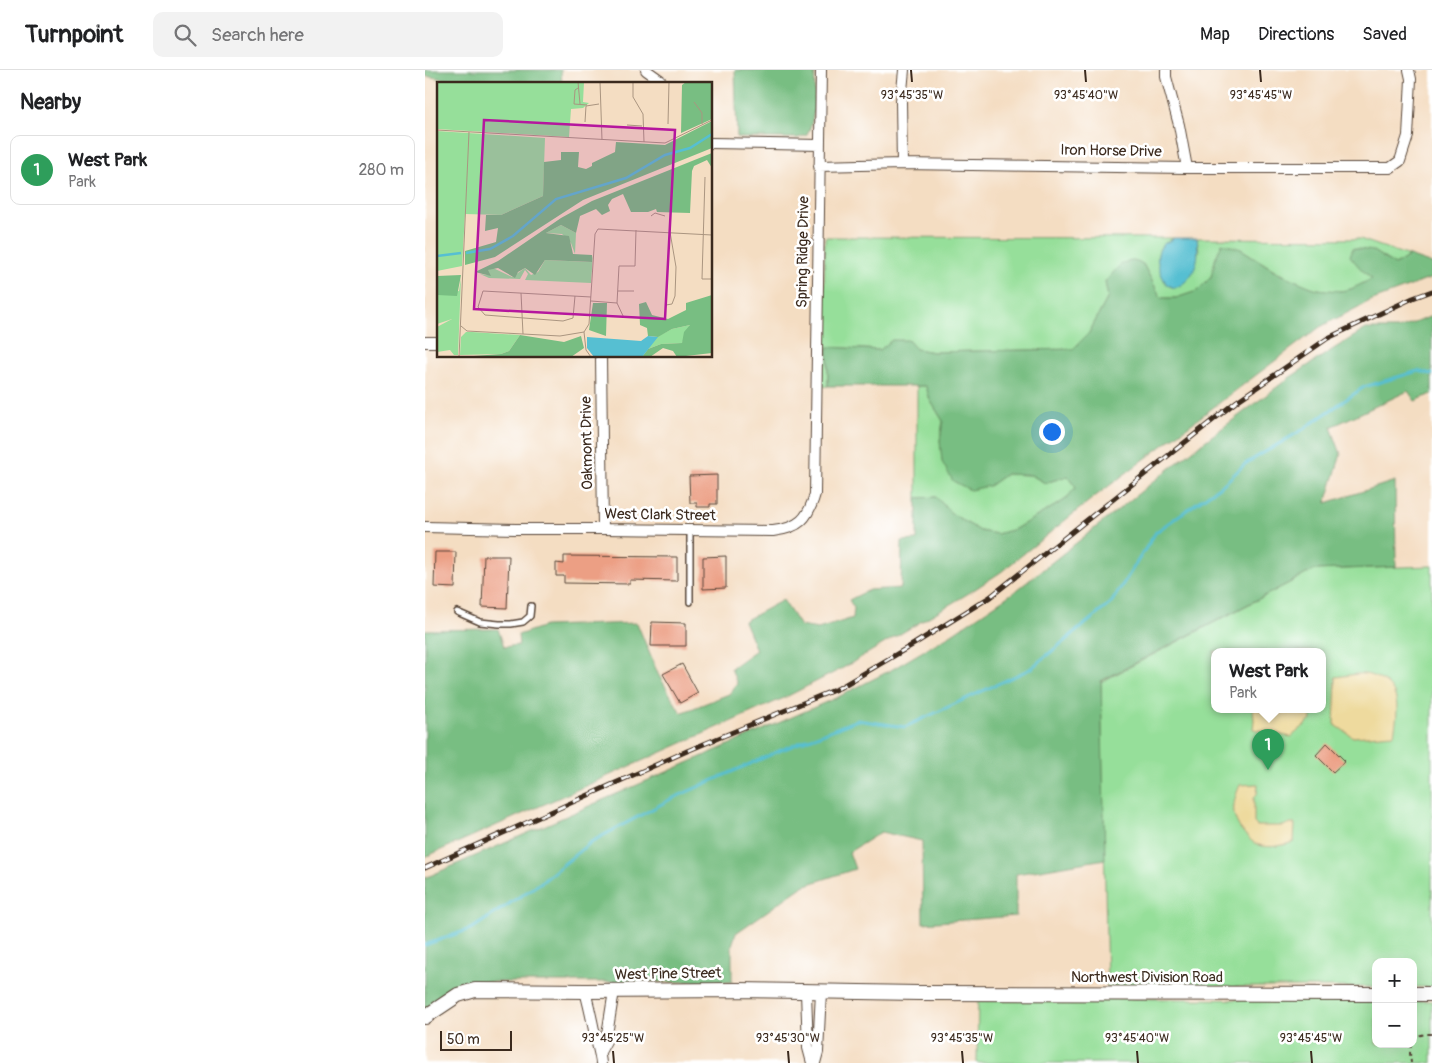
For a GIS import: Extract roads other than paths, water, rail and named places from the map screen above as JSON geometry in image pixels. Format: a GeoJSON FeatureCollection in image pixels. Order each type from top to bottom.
{"type":"FeatureCollection","features":[{"type":"Feature","properties":{"kind":"street"},"geometry":{"type":"LineString","coordinates":[[646,70],[662,82]]}},
{"type":"Feature","properties":{"kind":"street","name":"Spring Ridge Drive"},"geometry":{"type":"LineString","coordinates":[[816,433],[821,70]]}},
{"type":"Feature","properties":{"kind":"street"},"geometry":{"type":"LineString","coordinates":[[903,164],[901,101],[904,70]]}},
{"type":"Feature","properties":{"kind":"street"},"geometry":{"type":"LineString","coordinates":[[1165,70],[1179,125],[1187,168]]}},
{"type":"Feature","properties":{"kind":"street","name":"Iron Horse Drive"},"geometry":{"type":"LineString","coordinates":[[819,166],[903,164],[1187,168],[1390,168],[1400,161],[1408,136],[1411,79],[1409,70]]}},
{"type":"Feature","properties":{"kind":"street"},"geometry":{"type":"LineString","coordinates":[[713,143],[820,145]]}},
{"type":"Feature","properties":{"kind":"street","name":"Oakmont Drive"},"geometry":{"type":"LineString","coordinates":[[601,358],[603,529]]}},
{"type":"Feature","properties":{"kind":"street","name":"West Clark Street"},"geometry":{"type":"LineString","coordinates":[[425,526],[517,529],[773,531],[786,529],[794,527],[800,522],[812,505],[815,494],[816,433]]}},
{"type":"Feature","properties":{"kind":"street","name":"West Pine Street"},"geometry":{"type":"LineString","coordinates":[[425,1017],[457,995],[475,990],[738,990],[918,993]]}},
{"type":"Feature","properties":{"kind":"street"},"geometry":{"type":"LineString","coordinates":[[585,991],[601,1058]]}},
{"type":"Feature","properties":{"kind":"street"},"geometry":{"type":"LineString","coordinates":[[601,1058],[614,991]]}},
{"type":"Feature","properties":{"kind":"street"},"geometry":{"type":"LineString","coordinates":[[806,992],[809,1048],[814,1063]]}},
{"type":"Feature","properties":{"kind":"street"},"geometry":{"type":"LineString","coordinates":[[814,1063],[819,1052],[821,992]]}},
{"type":"Feature","properties":{"kind":"street","name":"Northwest Division Road"},"geometry":{"type":"LineString","coordinates":[[918,993],[1372,994]]}},
{"type":"Feature","properties":{"kind":"street"},"geometry":{"type":"LineString","coordinates":[[1417,994],[1432,994]]}},
{"type":"Feature","properties":{"kind":"lane"},"geometry":{"type":"LineString","coordinates":[[690,530],[690,602]]}},
{"type":"Feature","properties":{"kind":"lane"},"geometry":{"type":"LineString","coordinates":[[457,612],[480,622],[511,624],[523,622],[530,616],[531,606]]}},
{"type":"Feature","properties":{"kind":"water"},"geometry":{"type":"Polygon","coordinates":[[[1174,238],[1197,238],[1198,246],[1197,261],[1192,274],[1175,288],[1167,285],[1160,272],[1158,262],[1161,247],[1174,238]]]}},
{"type":"Feature","properties":{"kind":"waterway"},"geometry":{"type":"LineString","coordinates":[[425,945],[473,928],[543,881],[591,842],[671,799],[779,751],[857,720],[905,727],[1030,669],[1111,603],[1156,532],[1226,482],[1245,464],[1302,430],[1364,387],[1418,371],[1432,374]]}},
{"type":"Feature","properties":{"kind":"railway"},"geometry":{"type":"LineString","coordinates":[[425,868],[687,751],[839,688],[990,597],[1237,401],[1328,338],[1432,291]]}},
{"type":"Feature","properties":{"kind":"place","name":"West Park"},"geometry":{"type":"Point","coordinates":[1268,770]}}]}
